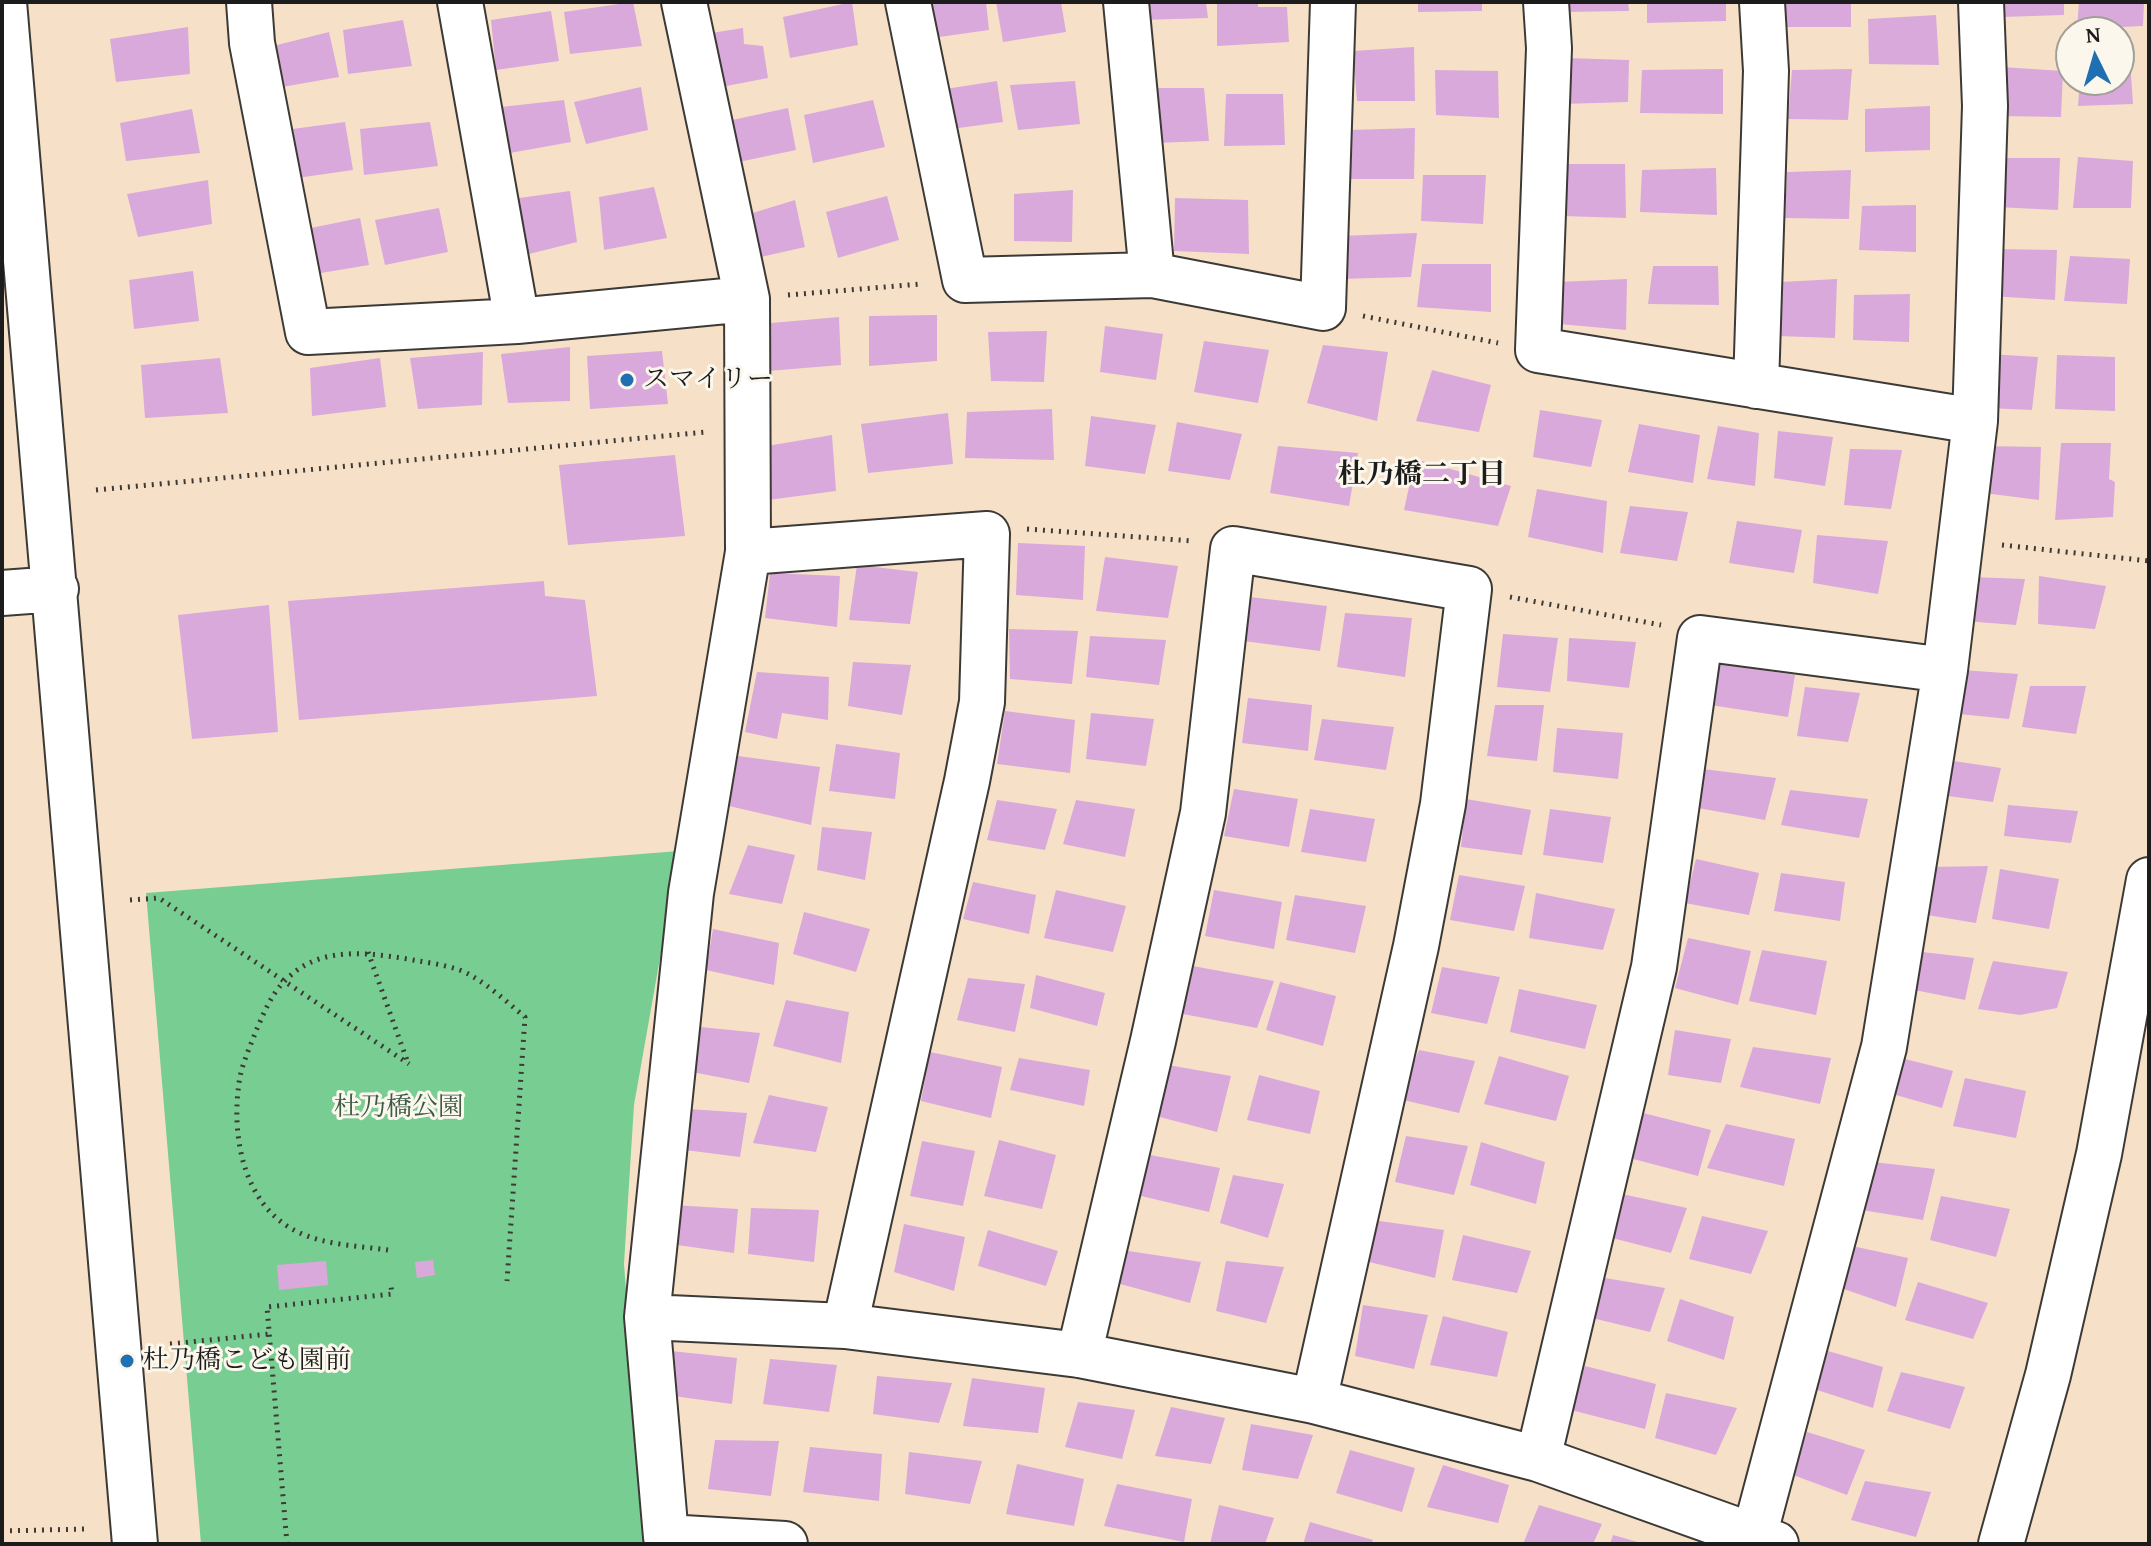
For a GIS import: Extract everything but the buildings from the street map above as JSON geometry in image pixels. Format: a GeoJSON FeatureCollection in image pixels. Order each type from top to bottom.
{"type":"FeatureCollection","features":[{"type":"Feature","properties":{"kind":"street"},"geometry":{"type":"LineString","coordinates":[[4,2],[135,1544]]}},
{"type":"Feature","properties":{"kind":"street"},"geometry":{"type":"LineString","coordinates":[[249,2],[252,43],[308,332],[517,321],[747,299]]}},
{"type":"Feature","properties":{"kind":"street"},"geometry":{"type":"LineString","coordinates":[[460,2],[517,321]]}},
{"type":"Feature","properties":{"kind":"street"},"geometry":{"type":"LineString","coordinates":[[684,2],[747,299],[748,552],[691,893],[647,1317],[666,1537],[785,1544]]}},
{"type":"Feature","properties":{"kind":"street"},"geometry":{"type":"LineString","coordinates":[[908,2],[965,280],[1152,275],[1323,308],[1333,2]]}},
{"type":"Feature","properties":{"kind":"street"},"geometry":{"type":"LineString","coordinates":[[1126,2],[1152,275]]}},
{"type":"Feature","properties":{"kind":"street"},"geometry":{"type":"LineString","coordinates":[[1546,2],[1549,48],[1538,350],[1975,421]]}},
{"type":"Feature","properties":{"kind":"street"},"geometry":{"type":"LineString","coordinates":[[1756,386],[1766,71],[1762,2]]}},
{"type":"Feature","properties":{"kind":"street"},"geometry":{"type":"LineString","coordinates":[[647,1317],[845,1326],[1079,1355],[1314,1401],[1538,1459],[1761,1541],[1884,1047],[1945,670],[1975,421],[1985,106],[1981,2]]}},
{"type":"Feature","properties":{"kind":"street"},"geometry":{"type":"LineString","coordinates":[[748,552],[987,534],[982,702],[964,797],[845,1326]]}},
{"type":"Feature","properties":{"kind":"street"},"geometry":{"type":"LineString","coordinates":[[1079,1355],[1203,813],[1233,549],[1469,589],[1443,804],[1416,946],[1314,1401]]}},
{"type":"Feature","properties":{"kind":"street"},"geometry":{"type":"LineString","coordinates":[[2,593],[56,589]]}},
{"type":"Feature","properties":{"kind":"street"},"geometry":{"type":"LineString","coordinates":[[1538,1459],[1654,967],[1700,638],[1945,670]]}},
{"type":"Feature","properties":{"kind":"street"},"geometry":{"type":"LineString","coordinates":[[2001,1544],[2048,1375],[2099,1154],[2149,880]]}},
{"type":"Feature","properties":{"kind":"path"},"geometry":{"type":"LineString","coordinates":[[747,299],[965,280]]}},
{"type":"Feature","properties":{"kind":"path"},"geometry":{"type":"LineString","coordinates":[[1323,308],[1538,350]]}},
{"type":"Feature","properties":{"kind":"path"},"geometry":{"type":"LineString","coordinates":[[96,490],[747,429]]}},
{"type":"Feature","properties":{"kind":"path"},"geometry":{"type":"LineString","coordinates":[[987,534],[1004,527],[1196,541],[1233,549]]}},
{"type":"Feature","properties":{"kind":"path"},"geometry":{"type":"LineString","coordinates":[[1961,540],[2149,561]]}},
{"type":"Feature","properties":{"kind":"path"},"geometry":{"type":"LineString","coordinates":[[1469,589],[1674,628],[1700,638]]}},
{"type":"Feature","properties":{"kind":"path"},"geometry":{"type":"LineString","coordinates":[[130,900],[159,898],[409,1064],[368,952]]}},
{"type":"Feature","properties":{"kind":"path"},"geometry":{"type":"LineString","coordinates":[[388,1250],[338,1243],[298,1233],[275,1216],[252,1186],[239,1149],[239,1081],[268,1002],[293,972],[313,961],[368,952],[433,963],[470,974],[525,1017],[507,1281]]}},
{"type":"Feature","properties":{"kind":"path"},"geometry":{"type":"LineString","coordinates":[[287,1544],[267,1307],[392,1294],[391,1286]]}},
{"type":"Feature","properties":{"kind":"path"},"geometry":{"type":"LineString","coordinates":[[170,1344],[269,1334]]}},
{"type":"Feature","properties":{"kind":"path"},"geometry":{"type":"LineString","coordinates":[[2,1531],[86,1529]]}},
{"type":"Feature","properties":{"kind":"green space","name":"杜乃橋公園"},"geometry":{"type":"Polygon","coordinates":[[[679,851],[634,1105],[624,1264],[645,1544],[201,1544],[146,893],[679,851]]]}},
{"type":"Feature","properties":{"kind":"place","name":"スマイリー"},"geometry":{"type":"Point","coordinates":[627,380]}},
{"type":"Feature","properties":{"kind":"place","name":"杜乃橋こども園前"},"geometry":{"type":"Point","coordinates":[127,1361]}},
{"type":"Feature","properties":{"kind":"district","name":"杜乃橋二丁目"},"geometry":{"type":"Point","coordinates":[1422,476]}}]}
